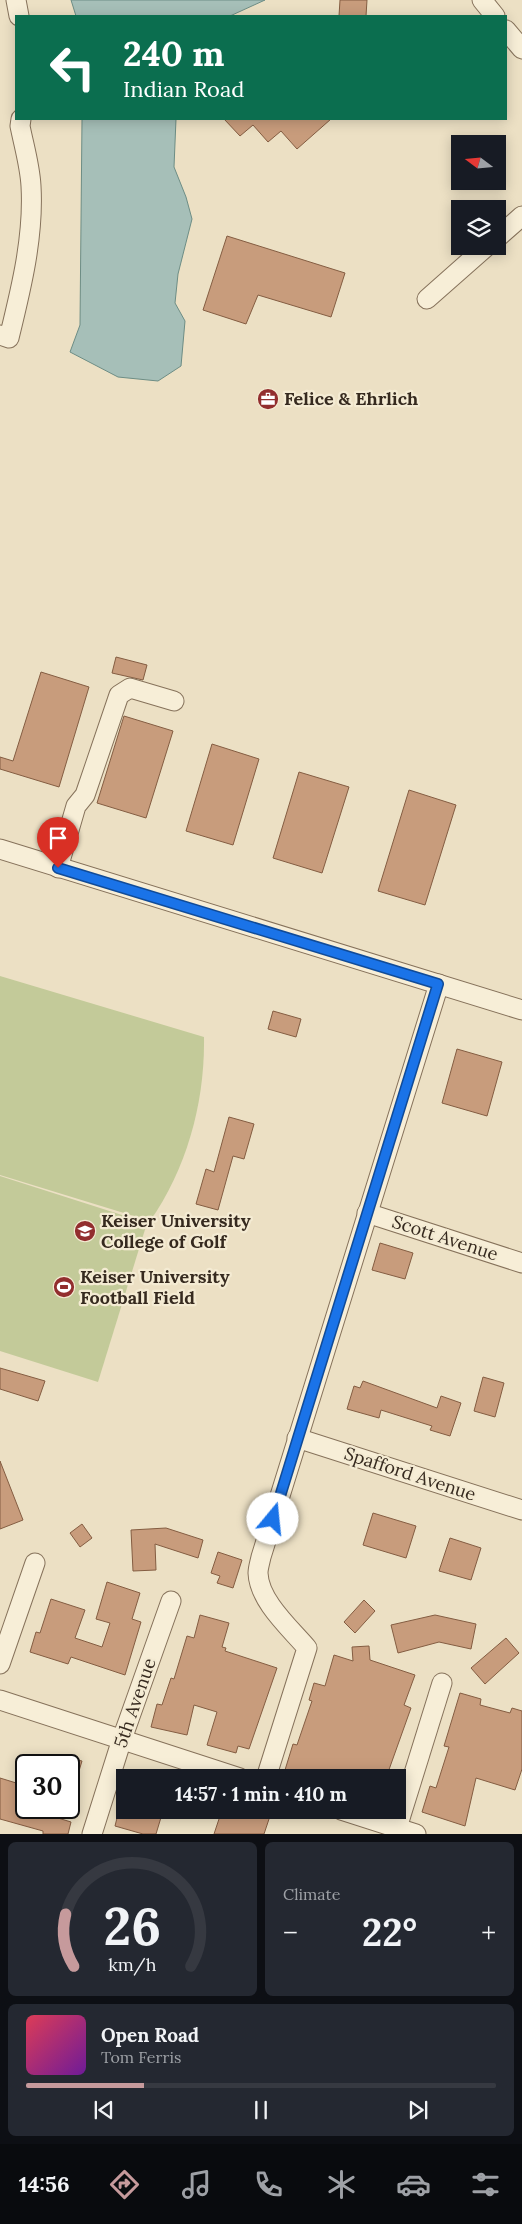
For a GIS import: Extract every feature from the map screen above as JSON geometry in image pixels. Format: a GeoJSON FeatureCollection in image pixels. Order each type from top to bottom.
{"type":"FeatureCollection","features":[{"type":"Feature","properties":{"kind":"street"},"geometry":{"type":"LineString","coordinates":[[16,0],[19,15]]}},
{"type":"Feature","properties":{"kind":"street"},"geometry":{"type":"LineString","coordinates":[[482,0],[494,15]]}},
{"type":"Feature","properties":{"kind":"street"},"geometry":{"type":"LineString","coordinates":[[507,31],[522,49]]}},
{"type":"Feature","properties":{"kind":"street"},"geometry":{"type":"LineString","coordinates":[[0,335],[9,338],[20,293],[30,223],[31,186],[20,126],[21,120]]}},
{"type":"Feature","properties":{"kind":"street"},"geometry":{"type":"LineString","coordinates":[[506,230],[522,216]]}},
{"type":"Feature","properties":{"kind":"street"},"geometry":{"type":"LineString","coordinates":[[427,299],[477,255]]}},
{"type":"Feature","properties":{"kind":"street"},"geometry":{"type":"LineString","coordinates":[[58,868],[76,806],[85,795],[119,695],[130,688],[174,700]]}},
{"type":"Feature","properties":{"kind":"street"},"geometry":{"type":"LineString","coordinates":[[0,849],[522,1010]]}},
{"type":"Feature","properties":{"kind":"street"},"geometry":{"type":"LineString","coordinates":[[269,1769],[307,1648],[269,1602],[261,1587],[258,1572],[297,1438],[438,984]]}},
{"type":"Feature","properties":{"kind":"street","name":"Scott Avenue"},"geometry":{"type":"LineString","coordinates":[[367,1213],[522,1262]]}},
{"type":"Feature","properties":{"kind":"street","name":"Spafford Avenue"},"geometry":{"type":"LineString","coordinates":[[297,1438],[522,1510]]}},
{"type":"Feature","properties":{"kind":"street"},"geometry":{"type":"LineString","coordinates":[[0,1664],[35,1563]]}},
{"type":"Feature","properties":{"kind":"street","name":"5th Avenue"},"geometry":{"type":"LineString","coordinates":[[92,1834],[122,1740],[171,1601]]}},
{"type":"Feature","properties":{"kind":"street"},"geometry":{"type":"LineString","coordinates":[[397,1828],[442,1683]]}},
{"type":"Feature","properties":{"kind":"street"},"geometry":{"type":"LineString","coordinates":[[0,1700],[212,1769]]}},
{"type":"Feature","properties":{"kind":"street"},"geometry":{"type":"LineString","coordinates":[[369,1819],[416,1834]]}},
{"type":"Feature","properties":{"kind":"green space"},"geometry":{"type":"Polygon","coordinates":[[[0,976],[204,1037],[201,1086],[191,1134],[184,1157],[174,1179],[150,1221],[0,1175],[0,976]]]}},
{"type":"Feature","properties":{"kind":"green space","name":"Keiser University Football Field"},"geometry":{"type":"Polygon","coordinates":[[[0,1176],[147,1223],[98,1382],[0,1351],[0,1176]]]}},
{"type":"Feature","properties":{"kind":"water"},"geometry":{"type":"Polygon","coordinates":[[[71,0],[265,0],[232,15],[76,15],[71,0]]]}},
{"type":"Feature","properties":{"kind":"water"},"geometry":{"type":"Polygon","coordinates":[[[82,120],[176,120],[174,167],[186,197],[192,219],[178,274],[175,303],[185,321],[181,366],[158,381],[118,377],[70,352],[80,325],[82,120]]]}},
{"type":"Feature","properties":{"kind":"building"},"geometry":{"type":"Polygon","coordinates":[[[340,0],[367,0],[366,15],[339,15],[340,0]]]}},
{"type":"Feature","properties":{"kind":"building"},"geometry":{"type":"Polygon","coordinates":[[[225,120],[330,120],[297,149],[281,131],[268,142],[253,125],[240,136],[225,120]]]}},
{"type":"Feature","properties":{"kind":"building"},"geometry":{"type":"Polygon","coordinates":[[[227,236],[345,273],[331,317],[258,295],[246,324],[203,310],[227,236]]]}},
{"type":"Feature","properties":{"kind":"building"},"geometry":{"type":"Polygon","coordinates":[[[116,657],[147,665],[143,680],[112,673],[116,657]]]}},
{"type":"Feature","properties":{"kind":"building"},"geometry":{"type":"Polygon","coordinates":[[[41,672],[89,687],[59,787],[0,769],[0,757],[13,761],[41,672]]]}},
{"type":"Feature","properties":{"kind":"building"},"geometry":{"type":"Polygon","coordinates":[[[124,716],[173,731],[146,818],[97,803],[124,716]]]}},
{"type":"Feature","properties":{"kind":"building"},"geometry":{"type":"Polygon","coordinates":[[[212,744],[259,759],[233,845],[186,831],[212,744]]]}},
{"type":"Feature","properties":{"kind":"building"},"geometry":{"type":"Polygon","coordinates":[[[299,772],[349,787],[322,873],[273,858],[299,772]]]}},
{"type":"Feature","properties":{"kind":"building"},"geometry":{"type":"Polygon","coordinates":[[[409,790],[456,805],[425,905],[378,891],[409,790]]]}},
{"type":"Feature","properties":{"kind":"building"},"geometry":{"type":"Polygon","coordinates":[[[273,1011],[301,1019],[296,1037],[268,1029],[273,1011]]]}},
{"type":"Feature","properties":{"kind":"building"},"geometry":{"type":"Polygon","coordinates":[[[457,1049],[502,1062],[487,1116],[442,1103],[457,1049]]]}},
{"type":"Feature","properties":{"kind":"building"},"geometry":{"type":"Polygon","coordinates":[[[229,1117],[254,1124],[244,1159],[233,1156],[218,1210],[196,1204],[206,1169],[214,1172],[229,1117]]]}},
{"type":"Feature","properties":{"kind":"building"},"geometry":{"type":"Polygon","coordinates":[[[380,1243],[413,1253],[405,1279],[372,1270],[380,1243]]]}},
{"type":"Feature","properties":{"kind":"building"},"geometry":{"type":"Polygon","coordinates":[[[0,1368],[45,1381],[38,1401],[0,1389],[0,1368]]]}},
{"type":"Feature","properties":{"kind":"building"},"geometry":{"type":"Polygon","coordinates":[[[483,1377],[504,1383],[495,1417],[474,1411],[483,1377]]]}},
{"type":"Feature","properties":{"kind":"building"},"geometry":{"type":"Polygon","coordinates":[[[363,1381],[437,1408],[441,1396],[461,1403],[450,1436],[430,1430],[432,1426],[381,1410],[379,1418],[347,1409],[354,1386],[360,1388],[363,1381]]]}},
{"type":"Feature","properties":{"kind":"building"},"geometry":{"type":"Polygon","coordinates":[[[0,1461],[23,1520],[0,1529],[0,1461]]]}},
{"type":"Feature","properties":{"kind":"building"},"geometry":{"type":"Polygon","coordinates":[[[373,1513],[416,1526],[406,1558],[363,1545],[373,1513]]]}},
{"type":"Feature","properties":{"kind":"building"},"geometry":{"type":"Polygon","coordinates":[[[82,1524],[92,1538],[80,1547],[70,1533],[82,1524]]]}},
{"type":"Feature","properties":{"kind":"building"},"geometry":{"type":"Polygon","coordinates":[[[166,1528],[203,1540],[198,1558],[155,1544],[156,1570],[133,1571],[131,1530],[166,1528]]]}},
{"type":"Feature","properties":{"kind":"building"},"geometry":{"type":"Polygon","coordinates":[[[450,1538],[481,1548],[471,1580],[439,1571],[450,1538]]]}},
{"type":"Feature","properties":{"kind":"building"},"geometry":{"type":"Polygon","coordinates":[[[218,1552],[242,1560],[233,1588],[217,1583],[220,1576],[211,1573],[218,1552]]]}},
{"type":"Feature","properties":{"kind":"building"},"geometry":{"type":"Polygon","coordinates":[[[107,1582],[140,1593],[132,1619],[141,1622],[125,1675],[71,1657],[68,1664],[30,1652],[36,1632],[40,1633],[51,1599],[85,1610],[75,1638],[102,1647],[110,1623],[96,1619],[107,1582]]]}},
{"type":"Feature","properties":{"kind":"building"},"geometry":{"type":"Polygon","coordinates":[[[364,1600],[375,1611],[355,1633],[344,1622],[364,1600]]]}},
{"type":"Feature","properties":{"kind":"building"},"geometry":{"type":"Polygon","coordinates":[[[200,1615],[229,1623],[222,1647],[226,1648],[225,1651],[277,1668],[249,1749],[238,1746],[236,1753],[207,1745],[217,1712],[194,1705],[187,1735],[151,1727],[157,1704],[162,1705],[171,1678],[174,1679],[187,1636],[194,1638],[200,1615]]]}},
{"type":"Feature","properties":{"kind":"building"},"geometry":{"type":"Polygon","coordinates":[[[435,1615],[476,1624],[471,1649],[439,1642],[398,1653],[391,1625],[435,1615]]]}},
{"type":"Feature","properties":{"kind":"building"},"geometry":{"type":"Polygon","coordinates":[[[506,1638],[519,1653],[485,1684],[471,1668],[506,1638]]]}},
{"type":"Feature","properties":{"kind":"building"},"geometry":{"type":"Polygon","coordinates":[[[369,1646],[370,1660],[415,1675],[404,1705],[411,1708],[389,1769],[285,1769],[293,1744],[297,1745],[312,1701],[309,1700],[314,1683],[325,1686],[334,1655],[353,1661],[352,1647],[369,1646]]]}},
{"type":"Feature","properties":{"kind":"building"},"geometry":{"type":"Polygon","coordinates":[[[460,1693],[481,1699],[480,1705],[510,1713],[512,1708],[522,1711],[522,1769],[515,1790],[476,1778],[465,1826],[422,1812],[430,1786],[436,1788],[449,1747],[444,1746],[460,1693]]]}},
{"type":"Feature","properties":{"kind":"building"},"geometry":{"type":"Polygon","coordinates":[[[0,1778],[15,1783],[15,1819],[61,1819],[71,1822],[68,1834],[43,1834],[43,1831],[0,1819],[0,1778]]]}},
{"type":"Feature","properties":{"kind":"building"},"geometry":{"type":"Polygon","coordinates":[[[117,1819],[160,1819],[156,1834],[143,1834],[115,1826],[117,1819]]]}},
{"type":"Feature","properties":{"kind":"building"},"geometry":{"type":"Polygon","coordinates":[[[219,1819],[269,1819],[264,1834],[214,1834],[219,1819]]]}},
{"type":"Feature","properties":{"kind":"place","name":"Felice & Ehrlich"},"geometry":{"type":"Point","coordinates":[268,399]}},
{"type":"Feature","properties":{"kind":"place","name":"Keiser University College of Golf"},"geometry":{"type":"Point","coordinates":[85,1231]}},
{"type":"Feature","properties":{"kind":"place","name":"Keiser University Football Field"},"geometry":{"type":"Point","coordinates":[64,1287]}},
{"type":"Feature","properties":{"kind":"route"},"geometry":{"type":"LineString","coordinates":[[58,868],[438,984],[421,1045],[384,1158],[273,1519]]}}]}
